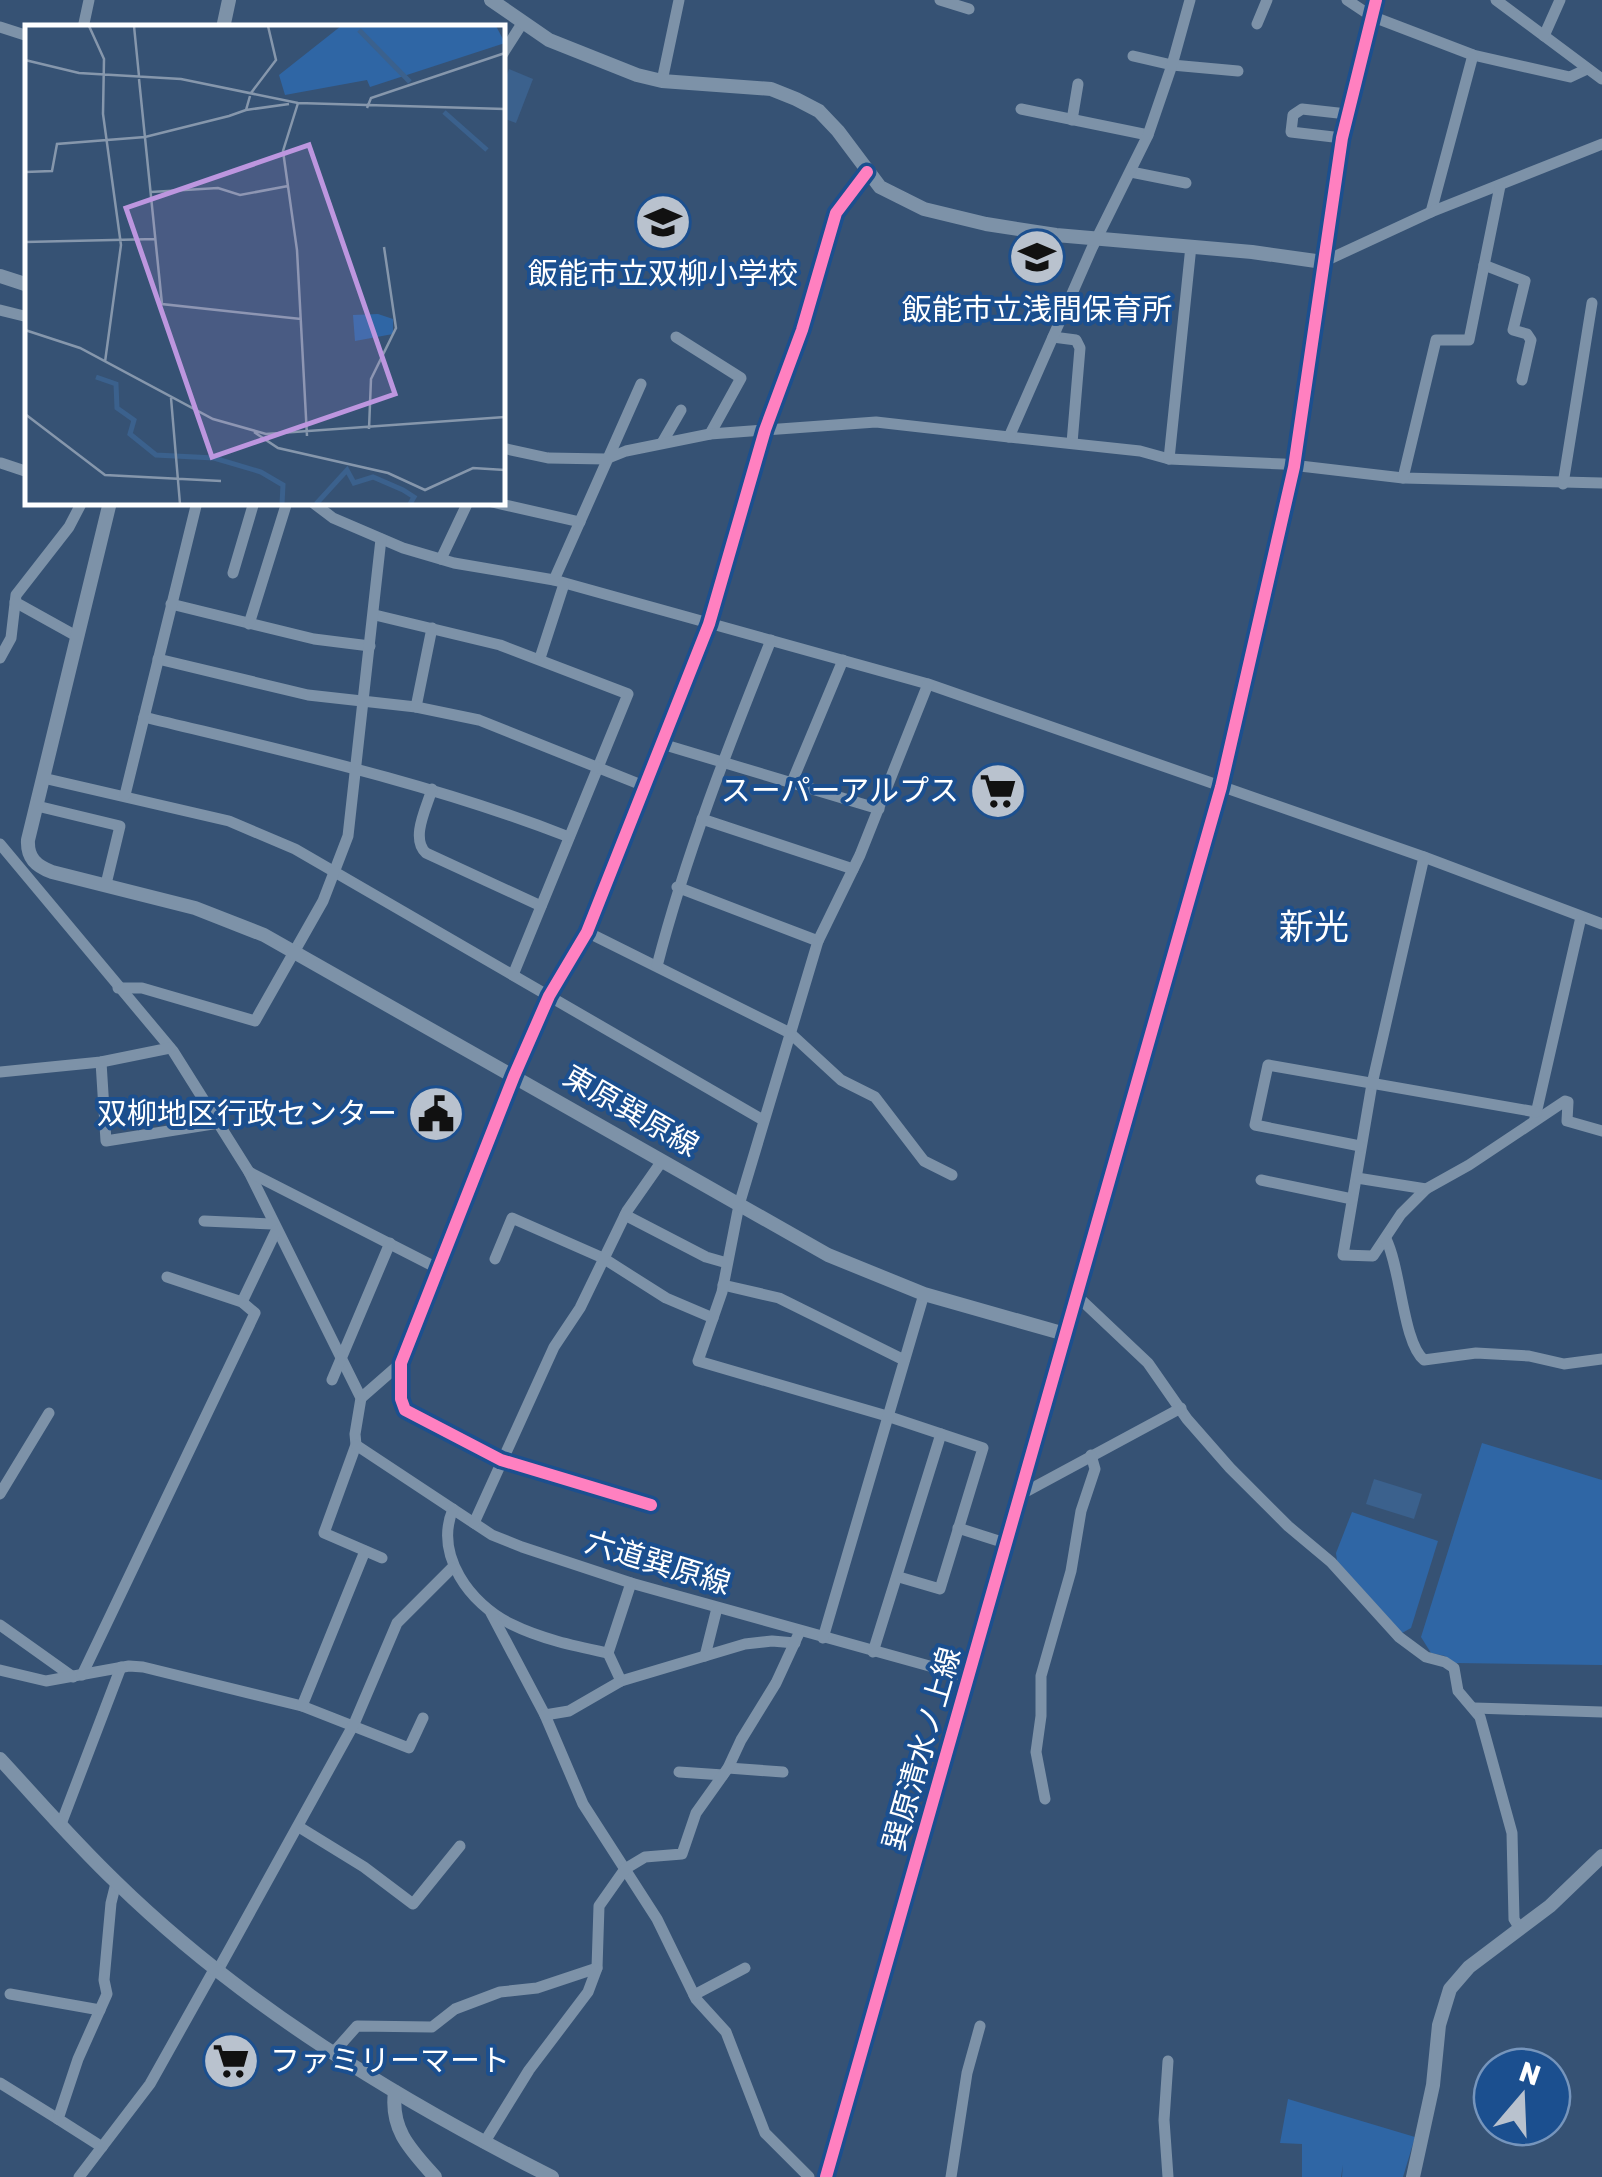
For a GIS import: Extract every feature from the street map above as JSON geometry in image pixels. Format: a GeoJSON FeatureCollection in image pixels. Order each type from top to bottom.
{"type":"FeatureCollection","features":[{"type":"Feature","properties":{"kind":"street"},"geometry":{"type":"LineString","coordinates":[[84,25],[89,0]]}},
{"type":"Feature","properties":{"kind":"street"},"geometry":{"type":"LineString","coordinates":[[224,25],[229,0]]}},
{"type":"Feature","properties":{"kind":"street"},"geometry":{"type":"LineString","coordinates":[[490,0],[549,40],[589,58],[662,81],[771,89],[796,99],[819,111],[838,130],[867,172],[889,192],[924,208],[986,224],[1097,239],[1323,262],[1431,212],[1602,144]]}},
{"type":"Feature","properties":{"kind":"street"},"geometry":{"type":"LineString","coordinates":[[662,81],[679,0]]}},
{"type":"Feature","properties":{"kind":"street"},"geometry":{"type":"LineString","coordinates":[[940,0],[969,9]]}},
{"type":"Feature","properties":{"kind":"street"},"geometry":{"type":"LineString","coordinates":[[1009,436],[1148,134],[1190,0]]}},
{"type":"Feature","properties":{"kind":"street"},"geometry":{"type":"LineString","coordinates":[[1256,24],[1267,0]]}},
{"type":"Feature","properties":{"kind":"street"},"geometry":{"type":"LineString","coordinates":[[1348,0],[1372,16],[1474,55],[1570,77],[1588,69]]}},
{"type":"Feature","properties":{"kind":"street","name":"巽原清水ノ上線"},"geometry":{"type":"LineString","coordinates":[[826,2177],[1221,786],[1294,467],[1342,138],[1376,0]]}},
{"type":"Feature","properties":{"kind":"street"},"geometry":{"type":"LineString","coordinates":[[1496,0],[1602,79]]}},
{"type":"Feature","properties":{"kind":"street"},"geometry":{"type":"LineString","coordinates":[[1544,36],[1560,0]]}},
{"type":"Feature","properties":{"kind":"street"},"geometry":{"type":"LineString","coordinates":[[505,49],[523,22]]}},
{"type":"Feature","properties":{"kind":"street"},"geometry":{"type":"LineString","coordinates":[[0,27],[25,35]]}},
{"type":"Feature","properties":{"kind":"street"},"geometry":{"type":"LineString","coordinates":[[1431,212],[1474,55]]}},
{"type":"Feature","properties":{"kind":"street"},"geometry":{"type":"LineString","coordinates":[[1133,56],[1172,65],[1238,71]]}},
{"type":"Feature","properties":{"kind":"street"},"geometry":{"type":"LineString","coordinates":[[1072,120],[1078,84]]}},
{"type":"Feature","properties":{"kind":"street"},"geometry":{"type":"LineString","coordinates":[[1022,109],[1148,134]]}},
{"type":"Feature","properties":{"kind":"street"},"geometry":{"type":"LineString","coordinates":[[1342,138],[1291,132],[1293,115],[1302,109],[1348,114]]}},
{"type":"Feature","properties":{"kind":"street"},"geometry":{"type":"LineString","coordinates":[[651,1505],[501,1460],[405,1410],[401,1400],[402,1363],[514,1076],[549,996],[586,932],[709,624],[765,430],[802,330],[836,214],[867,172]]}},
{"type":"Feature","properties":{"kind":"street"},"geometry":{"type":"LineString","coordinates":[[1131,172],[1186,183]]}},
{"type":"Feature","properties":{"kind":"street"},"geometry":{"type":"LineString","coordinates":[[1404,478],[1436,340],[1469,340],[1500,186]]}},
{"type":"Feature","properties":{"kind":"street"},"geometry":{"type":"LineString","coordinates":[[1170,459],[1191,246]]}},
{"type":"Feature","properties":{"kind":"street"},"geometry":{"type":"LineString","coordinates":[[1484,265],[1526,281],[1513,330],[1527,334],[1530,340],[1522,380]]}},
{"type":"Feature","properties":{"kind":"street"},"geometry":{"type":"LineString","coordinates":[[0,276],[25,284]]}},
{"type":"Feature","properties":{"kind":"street"},"geometry":{"type":"LineString","coordinates":[[1563,484],[1592,303]]}},
{"type":"Feature","properties":{"kind":"street"},"geometry":{"type":"LineString","coordinates":[[0,310],[25,315]]}},
{"type":"Feature","properties":{"kind":"street"},"geometry":{"type":"LineString","coordinates":[[676,337],[740,378],[710,434]]}},
{"type":"Feature","properties":{"kind":"street"},"geometry":{"type":"LineString","coordinates":[[1054,337],[1076,340],[1080,348],[1072,443]]}},
{"type":"Feature","properties":{"kind":"street"},"geometry":{"type":"LineString","coordinates":[[540,658],[559,582],[580,522],[641,384]]}},
{"type":"Feature","properties":{"kind":"street"},"geometry":{"type":"LineString","coordinates":[[662,444],[682,410]]}},
{"type":"Feature","properties":{"kind":"street"},"geometry":{"type":"LineString","coordinates":[[505,449],[548,458],[606,459],[710,434],[876,422],[1140,451],[1170,459],[1404,478],[1602,484]]}},
{"type":"Feature","properties":{"kind":"street"},"geometry":{"type":"LineString","coordinates":[[0,658],[11,638],[16,596],[80,505]]}},
{"type":"Feature","properties":{"kind":"street"},"geometry":{"type":"LineString","coordinates":[[106,884],[120,826],[36,806],[109,505]]}},
{"type":"Feature","properties":{"kind":"street"},"geometry":{"type":"LineString","coordinates":[[125,795],[196,505]]}},
{"type":"Feature","properties":{"kind":"street"},"geometry":{"type":"LineString","coordinates":[[233,572],[253,505]]}},
{"type":"Feature","properties":{"kind":"street"},"geometry":{"type":"LineString","coordinates":[[249,624],[286,505]]}},
{"type":"Feature","properties":{"kind":"street"},"geometry":{"type":"LineString","coordinates":[[316,505],[333,518],[382,540],[441,559],[559,582],[928,684],[1424,856],[1602,924]]}},
{"type":"Feature","properties":{"kind":"street"},"geometry":{"type":"LineString","coordinates":[[441,559],[467,505]]}},
{"type":"Feature","properties":{"kind":"street"},"geometry":{"type":"LineString","coordinates":[[505,505],[580,522]]}},
{"type":"Feature","properties":{"kind":"street"},"geometry":{"type":"LineString","coordinates":[[118,988],[142,988],[255,1021],[336,872],[348,836],[382,540]]}},
{"type":"Feature","properties":{"kind":"street"},"geometry":{"type":"LineString","coordinates":[[14,602],[78,636]]}},
{"type":"Feature","properties":{"kind":"street"},"geometry":{"type":"LineString","coordinates":[[172,604],[314,639],[370,646]]}},
{"type":"Feature","properties":{"kind":"street"},"geometry":{"type":"LineString","coordinates":[[375,615],[540,658],[628,694],[514,975]]}},
{"type":"Feature","properties":{"kind":"street"},"geometry":{"type":"LineString","coordinates":[[416,707],[432,628]]}},
{"type":"Feature","properties":{"kind":"street"},"geometry":{"type":"LineString","coordinates":[[657,966],[702,818],[771,640]]}},
{"type":"Feature","properties":{"kind":"street"},"geometry":{"type":"LineString","coordinates":[[158,658],[308,695],[416,707],[496,725],[644,786]]}},
{"type":"Feature","properties":{"kind":"street"},"geometry":{"type":"LineString","coordinates":[[792,782],[843,660]]}},
{"type":"Feature","properties":{"kind":"street"},"geometry":{"type":"LineString","coordinates":[[899,1576],[940,1589],[982,1448],[888,1416],[698,1362],[723,1286],[739,1206],[763,1120],[818,941],[879,809],[928,684]]}},
{"type":"Feature","properties":{"kind":"street"},"geometry":{"type":"LineString","coordinates":[[144,717],[432,789],[569,837]]}},
{"type":"Feature","properties":{"kind":"street"},"geometry":{"type":"LineString","coordinates":[[662,744],[879,809]]}},
{"type":"Feature","properties":{"kind":"street"},"geometry":{"type":"LineString","coordinates":[[43,778],[229,821],[280,842],[763,1120]]}},
{"type":"Feature","properties":{"kind":"street"},"geometry":{"type":"LineString","coordinates":[[432,789],[419,846],[542,906]]}},
{"type":"Feature","properties":{"kind":"street","name":"東原巽原線"},"geometry":{"type":"LineString","coordinates":[[36,806],[28,840],[31,860],[41,868],[229,919],[296,950],[828,1255],[924,1294],[1064,1334]]}},
{"type":"Feature","properties":{"kind":"street"},"geometry":{"type":"LineString","coordinates":[[702,818],[853,869]]}},
{"type":"Feature","properties":{"kind":"street"},"geometry":{"type":"LineString","coordinates":[[0,844],[170,1048],[249,1172],[361,1398]]}},
{"type":"Feature","properties":{"kind":"street"},"geometry":{"type":"LineString","coordinates":[[1424,856],[1372,1084],[1342,1255],[1374,1256],[1402,1214],[1426,1189],[1469,1165],[1535,1115],[1564,1101],[1568,1102],[1567,1121],[1602,1131]]}},
{"type":"Feature","properties":{"kind":"street"},"geometry":{"type":"LineString","coordinates":[[678,888],[818,941]]}},
{"type":"Feature","properties":{"kind":"street"},"geometry":{"type":"LineString","coordinates":[[1535,1115],[1581,917]]}},
{"type":"Feature","properties":{"kind":"street"},"geometry":{"type":"LineString","coordinates":[[586,932],[790,1033],[841,1080],[875,1097],[924,1160],[952,1175]]}},
{"type":"Feature","properties":{"kind":"street"},"geometry":{"type":"LineString","coordinates":[[0,1072],[100,1062],[170,1048]]}},
{"type":"Feature","properties":{"kind":"street"},"geometry":{"type":"LineString","coordinates":[[100,1062],[106,1141],[218,1123]]}},
{"type":"Feature","properties":{"kind":"street"},"geometry":{"type":"LineString","coordinates":[[1360,1146],[1255,1125],[1268,1065],[1535,1115]]}},
{"type":"Feature","properties":{"kind":"street"},"geometry":{"type":"LineString","coordinates":[[474,1523],[554,1346],[580,1308],[625,1215],[662,1161]]}},
{"type":"Feature","properties":{"kind":"street"},"geometry":{"type":"LineString","coordinates":[[249,1172],[439,1269]]}},
{"type":"Feature","properties":{"kind":"street"},"geometry":{"type":"LineString","coordinates":[[1357,1178],[1426,1189]]}},
{"type":"Feature","properties":{"kind":"street"},"geometry":{"type":"LineString","coordinates":[[1261,1180],[1352,1199]]}},
{"type":"Feature","properties":{"kind":"street"},"geometry":{"type":"LineString","coordinates":[[625,1215],[706,1257],[727,1263]]}},
{"type":"Feature","properties":{"kind":"street"},"geometry":{"type":"LineString","coordinates":[[495,1259],[512,1218],[603,1258],[666,1298],[713,1318]]}},
{"type":"Feature","properties":{"kind":"street"},"geometry":{"type":"LineString","coordinates":[[204,1221],[274,1228]]}},
{"type":"Feature","properties":{"kind":"street"},"geometry":{"type":"LineString","coordinates":[[242,1302],[274,1228]]}},
{"type":"Feature","properties":{"kind":"street"},"geometry":{"type":"LineString","coordinates":[[1386,1239],[1400,1280],[1409,1330],[1417,1354],[1424,1360],[1476,1353],[1529,1356],[1564,1364],[1602,1359]]}},
{"type":"Feature","properties":{"kind":"street"},"geometry":{"type":"LineString","coordinates":[[332,1380],[390,1243]]}},
{"type":"Feature","properties":{"kind":"street"},"geometry":{"type":"LineString","coordinates":[[78,1676],[255,1314],[242,1302],[167,1277]]}},
{"type":"Feature","properties":{"kind":"street"},"geometry":{"type":"LineString","coordinates":[[723,1286],[779,1298],[904,1360]]}},
{"type":"Feature","properties":{"kind":"street"},"geometry":{"type":"LineString","coordinates":[[823,1638],[924,1294]]}},
{"type":"Feature","properties":{"kind":"street"},"geometry":{"type":"LineString","coordinates":[[1076,1295],[1148,1363],[1230,1468],[1331,1562],[1399,1637],[1426,1658],[1454,1668],[1458,1691],[1480,1717],[1512,1833],[1514,1919],[1520,1930]]}},
{"type":"Feature","properties":{"kind":"street"},"geometry":{"type":"LineString","coordinates":[[382,1558],[324,1533],[356,1446],[361,1398],[402,1363]]}},
{"type":"Feature","properties":{"kind":"street"},"geometry":{"type":"LineString","coordinates":[[1018,1496],[1181,1408]]}},
{"type":"Feature","properties":{"kind":"street"},"geometry":{"type":"LineString","coordinates":[[0,1494],[49,1414]]}},
{"type":"Feature","properties":{"kind":"street"},"geometry":{"type":"LineString","coordinates":[[873,1652],[941,1434]]}},
{"type":"Feature","properties":{"kind":"street","name":"六道巽原線"},"geometry":{"type":"LineString","coordinates":[[356,1446],[474,1523],[522,1547],[797,1637],[823,1638],[969,1678]]}},
{"type":"Feature","properties":{"kind":"street"},"geometry":{"type":"LineString","coordinates":[[1045,1800],[1036,1752],[1041,1676],[1095,1468],[1091,1456]]}},
{"type":"Feature","properties":{"kind":"street"},"geometry":{"type":"LineString","coordinates":[[453,1510],[448,1540],[452,1568],[491,1613],[545,1714],[583,1804],[658,1919],[694,1995],[726,2032],[765,2134],[809,2177]]}},
{"type":"Feature","properties":{"kind":"street"},"geometry":{"type":"LineString","coordinates":[[958,1528],[1006,1543]]}},
{"type":"Feature","properties":{"kind":"street"},"geometry":{"type":"LineString","coordinates":[[302,1706],[365,1551]]}},
{"type":"Feature","properties":{"kind":"street"},"geometry":{"type":"LineString","coordinates":[[80,2177],[150,2084],[298,1828],[354,1724],[397,1623],[452,1568]]}},
{"type":"Feature","properties":{"kind":"street"},"geometry":{"type":"LineString","coordinates":[[621,1681],[608,1653],[631,1584]]}},
{"type":"Feature","properties":{"kind":"street"},"geometry":{"type":"LineString","coordinates":[[705,1656],[717,1608]]}},
{"type":"Feature","properties":{"kind":"street"},"geometry":{"type":"LineString","coordinates":[[491,1613],[544,1637],[608,1653]]}},
{"type":"Feature","properties":{"kind":"street"},"geometry":{"type":"LineString","coordinates":[[0,1626],[78,1676]]}},
{"type":"Feature","properties":{"kind":"street"},"geometry":{"type":"LineString","coordinates":[[545,1714],[569,1711],[621,1681],[757,1642],[797,1637]]}},
{"type":"Feature","properties":{"kind":"street"},"geometry":{"type":"LineString","coordinates":[[484,2143],[529,2070],[588,1992],[597,1968],[599,1906],[625,1869],[645,1857],[682,1854],[696,1813],[726,1771],[797,1637]]}},
{"type":"Feature","properties":{"kind":"street"},"geometry":{"type":"LineString","coordinates":[[61,1824],[121,1667]]}},
{"type":"Feature","properties":{"kind":"street"},"geometry":{"type":"LineString","coordinates":[[0,1670],[40,1680],[143,1667],[302,1706],[409,1748],[423,1718]]}},
{"type":"Feature","properties":{"kind":"street"},"geometry":{"type":"LineString","coordinates":[[1474,1708],[1602,1712]]}},
{"type":"Feature","properties":{"kind":"street"},"geometry":{"type":"LineString","coordinates":[[0,1759],[116,1883],[217,1969],[333,2053],[484,2143],[552,2177]]}},
{"type":"Feature","properties":{"kind":"street"},"geometry":{"type":"LineString","coordinates":[[679,1772],[783,1772]]}},
{"type":"Feature","properties":{"kind":"street"},"geometry":{"type":"LineString","coordinates":[[298,1828],[364,1867],[413,1904],[460,1846]]}},
{"type":"Feature","properties":{"kind":"street"},"geometry":{"type":"LineString","coordinates":[[1413,2177],[1430,2103],[1439,2025],[1450,1989],[1469,1967],[1550,1906],[1602,1856]]}},
{"type":"Feature","properties":{"kind":"street"},"geometry":{"type":"LineString","coordinates":[[58,2119],[78,2059],[107,1994],[104,1980],[116,1883]]}},
{"type":"Feature","properties":{"kind":"street"},"geometry":{"type":"LineString","coordinates":[[333,2053],[357,2026],[432,2027],[456,2009],[500,1992],[537,1988],[597,1968]]}},
{"type":"Feature","properties":{"kind":"street"},"geometry":{"type":"LineString","coordinates":[[694,1995],[745,1968]]}},
{"type":"Feature","properties":{"kind":"street"},"geometry":{"type":"LineString","coordinates":[[10,1994],[100,2010]]}},
{"type":"Feature","properties":{"kind":"street"},"geometry":{"type":"LineString","coordinates":[[951,2177],[967,2073],[980,2026]]}},
{"type":"Feature","properties":{"kind":"street"},"geometry":{"type":"LineString","coordinates":[[1168,2060],[1164,2120],[1168,2177]]}},
{"type":"Feature","properties":{"kind":"street"},"geometry":{"type":"LineString","coordinates":[[0,2083],[102,2147]]}},
{"type":"Feature","properties":{"kind":"street"},"geometry":{"type":"LineString","coordinates":[[396,2092],[393,2108],[401,2137],[435,2177]]}},
{"type":"Feature","properties":{"kind":"shaded area"},"geometry":{"type":"Polygon","coordinates":[[[509,69],[533,79],[516,123],[505,119],[505,80],[509,69]]]}},
{"type":"Feature","properties":{"kind":"shaded area"},"geometry":{"type":"Polygon","coordinates":[[[1482,1443],[1602,1480],[1602,1665],[1455,1663],[1431,1653],[1421,1637],[1482,1443]]]}},
{"type":"Feature","properties":{"kind":"shaded area"},"geometry":{"type":"Polygon","coordinates":[[[1374,1479],[1422,1494],[1414,1519],[1366,1504],[1374,1479]]]}},
{"type":"Feature","properties":{"kind":"shaded area"},"geometry":{"type":"Polygon","coordinates":[[[1352,1512],[1438,1541],[1411,1628],[1402,1633],[1337,1561],[1336,1553],[1352,1512]]]}},
{"type":"Feature","properties":{"kind":"shaded area"},"geometry":{"type":"Polygon","coordinates":[[[1288,2099],[1415,2137],[1403,2177],[1342,2177],[1343,2165],[1341,2177],[1302,2177],[1302,2144],[1280,2143],[1288,2099]]]}},
{"type":"Feature","properties":{"kind":"cycle path"},"geometry":{"type":"LineString","coordinates":[[826,2177],[1221,787],[1294,467],[1342,138],[1376,0]]}},
{"type":"Feature","properties":{"kind":"cycle path"},"geometry":{"type":"LineString","coordinates":[[651,1505],[501,1460],[405,1410],[401,1399],[401,1363],[514,1076],[549,996],[587,932],[709,624],[765,430],[802,330],[836,213],[867,172]]}},
{"type":"Feature","properties":{"kind":"place","name":"飯能市立双柳小学校"},"geometry":{"type":"Point","coordinates":[663,222]}},
{"type":"Feature","properties":{"kind":"place","name":"飯能市立浅間保育所"},"geometry":{"type":"Point","coordinates":[1037,257]}},
{"type":"Feature","properties":{"kind":"place","name":"スーパーアルプス"},"geometry":{"type":"Point","coordinates":[998,791]}},
{"type":"Feature","properties":{"kind":"place","name":"双柳地区行政センター"},"geometry":{"type":"Point","coordinates":[436,1114]}},
{"type":"Feature","properties":{"kind":"place","name":"ファミリーマート"},"geometry":{"type":"Point","coordinates":[231,2061]}},
{"type":"Feature","properties":{"kind":"district","name":"新光"},"geometry":{"type":"Point","coordinates":[1314,927]}}]}
